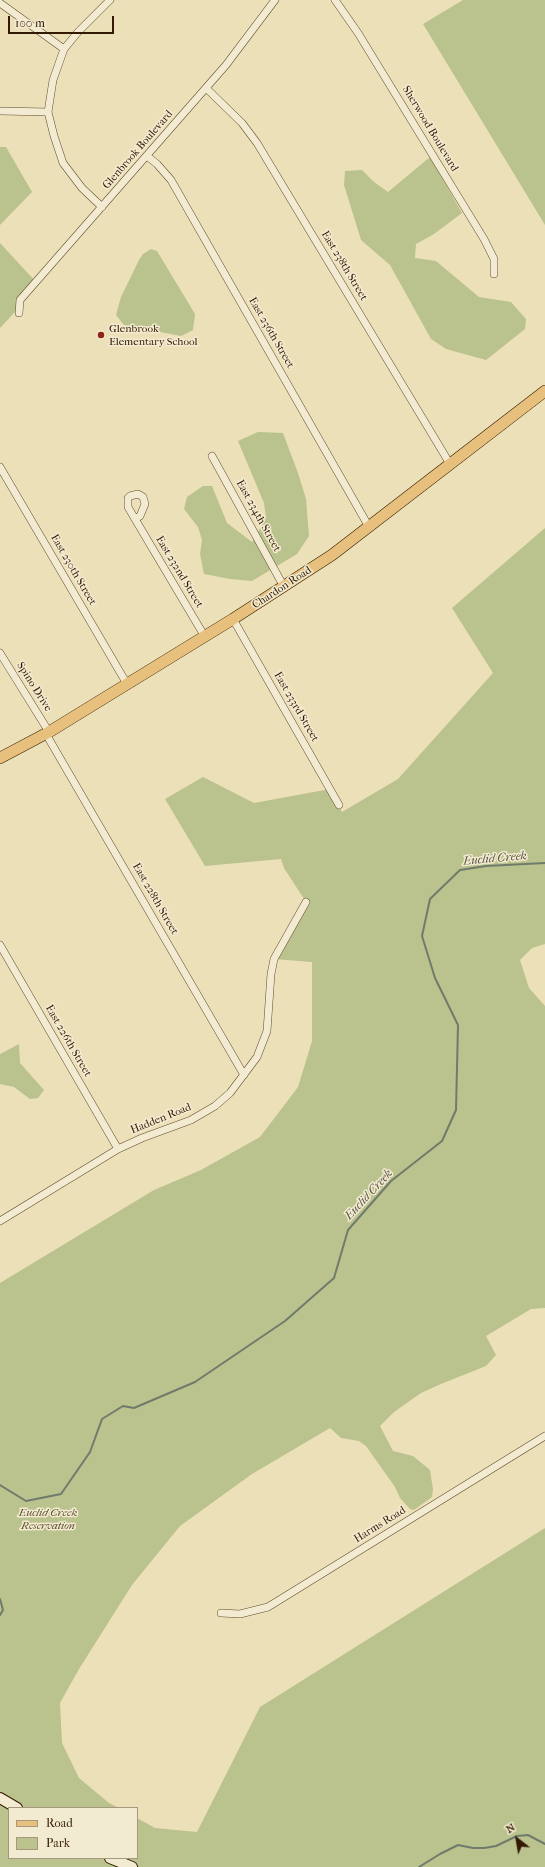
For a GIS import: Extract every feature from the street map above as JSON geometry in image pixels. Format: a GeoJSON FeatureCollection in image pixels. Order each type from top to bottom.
{"type":"FeatureCollection","features":[{"type":"Feature","properties":{"kind":"main road","name":"Chardon Road"},"geometry":{"type":"LineString","coordinates":[[0,758],[48,733],[205,637],[332,555],[545,391]]}},
{"type":"Feature","properties":{"kind":"street"},"geometry":{"type":"LineString","coordinates":[[102,207],[82,188],[63,163],[48,112],[53,80],[64,50],[78,32],[110,0]]}},
{"type":"Feature","properties":{"kind":"street","name":"Glenbrook Boulevard"},"geometry":{"type":"LineString","coordinates":[[19,313],[20,300],[206,88],[256,28],[275,0]]}},
{"type":"Feature","properties":{"kind":"street","name":"Sherwood Boulevard"},"geometry":{"type":"LineString","coordinates":[[335,0],[361,38],[484,239],[494,259],[494,274]]}},
{"type":"Feature","properties":{"kind":"street"},"geometry":{"type":"LineString","coordinates":[[0,3],[64,50]]}},
{"type":"Feature","properties":{"kind":"street","name":"East 238th Street"},"geometry":{"type":"LineString","coordinates":[[206,88],[242,123],[257,144],[450,464]]}},
{"type":"Feature","properties":{"kind":"street"},"geometry":{"type":"LineString","coordinates":[[0,111],[48,112]]}},
{"type":"Feature","properties":{"kind":"street","name":"East 236th Street"},"geometry":{"type":"LineString","coordinates":[[147,156],[157,164],[171,180],[369,527]]}},
{"type":"Feature","properties":{"kind":"street","name":"East 234th Street"},"geometry":{"type":"LineString","coordinates":[[212,456],[284,587]]}},
{"type":"Feature","properties":{"kind":"street","name":"East 230th Street"},"geometry":{"type":"LineString","coordinates":[[0,467],[128,684]]}},
{"type":"Feature","properties":{"kind":"street","name":"East 232nd Street"},"geometry":{"type":"LineString","coordinates":[[135,519],[205,637]]}},
{"type":"Feature","properties":{"kind":"street","name":"East 233rd Street"},"geometry":{"type":"LineString","coordinates":[[233,619],[339,805]]}},
{"type":"Feature","properties":{"kind":"street","name":"Spino Drive"},"geometry":{"type":"LineString","coordinates":[[0,653],[48,733]]}},
{"type":"Feature","properties":{"kind":"street","name":"East 228th Street"},"geometry":{"type":"LineString","coordinates":[[48,733],[244,1075]]}},
{"type":"Feature","properties":{"kind":"street","name":"Hadden Road"},"geometry":{"type":"LineString","coordinates":[[1,1218],[118,1149],[142,1138],[191,1120],[215,1106],[230,1093],[257,1057],[266,1031],[271,974],[274,959],[306,902]]}},
{"type":"Feature","properties":{"kind":"street","name":"East 226th Street"},"geometry":{"type":"LineString","coordinates":[[0,945],[118,1149]]}},
{"type":"Feature","properties":{"kind":"street","name":"Harms Road"},"geometry":{"type":"LineString","coordinates":[[220,1613],[240,1614],[268,1607],[545,1436]]}},
{"type":"Feature","properties":{"kind":"street"},"geometry":{"type":"LineString","coordinates":[[0,1798],[15,1807]]}},
{"type":"Feature","properties":{"kind":"street"},"geometry":{"type":"LineString","coordinates":[[112,1859],[132,1867]]}},
{"type":"Feature","properties":{"kind":"green space"},"geometry":{"type":"Polygon","coordinates":[[[463,0],[545,0],[545,225],[423,24],[463,0]]]}},
{"type":"Feature","properties":{"kind":"green space"},"geometry":{"type":"Polygon","coordinates":[[[0,147],[6,147],[32,192],[0,225],[0,147]]]}},
{"type":"Feature","properties":{"kind":"green space"},"geometry":{"type":"Polygon","coordinates":[[[430,157],[462,213],[434,234],[416,244],[415,258],[436,261],[479,297],[511,302],[526,319],[525,329],[486,360],[446,349],[431,339],[390,265],[361,240],[344,185],[345,171],[362,170],[374,182],[388,192],[430,157]]]}},
{"type":"Feature","properties":{"kind":"green space"},"geometry":{"type":"Polygon","coordinates":[[[0,243],[36,282],[20,300],[19,310],[13,314],[0,328],[0,243]]]}},
{"type":"Feature","properties":{"kind":"green space"},"geometry":{"type":"Polygon","coordinates":[[[151,249],[157,251],[195,314],[193,330],[181,336],[124,325],[116,315],[121,297],[139,260],[143,254],[151,249]]]}},
{"type":"Feature","properties":{"kind":"green space"},"geometry":{"type":"Polygon","coordinates":[[[258,432],[283,433],[306,499],[309,536],[297,554],[252,581],[204,574],[200,554],[202,540],[198,527],[184,509],[187,497],[203,486],[212,486],[227,523],[252,542],[266,518],[264,503],[238,441],[258,432]]]}},
{"type":"Feature","properties":{"kind":"green space","name":"Euclid Creek Reservation"},"geometry":{"type":"Polygon","coordinates":[[[545,528],[545,944],[532,948],[520,960],[529,988],[545,1006],[545,1308],[531,1309],[486,1336],[496,1355],[486,1366],[421,1393],[394,1412],[380,1426],[393,1451],[413,1456],[430,1470],[433,1489],[432,1497],[414,1510],[410,1509],[400,1498],[395,1487],[366,1446],[359,1441],[341,1438],[330,1428],[252,1474],[180,1526],[132,1585],[79,1669],[60,1703],[62,1743],[79,1778],[109,1803],[117,1807],[8,1807],[8,1859],[138,1859],[138,1819],[155,1828],[197,1832],[260,1707],[545,1528],[545,1867],[0,1867],[0,1283],[154,1190],[201,1170],[260,1137],[298,1087],[312,1041],[312,962],[274,959],[306,902],[284,868],[281,859],[205,866],[165,799],[203,777],[254,803],[330,789],[342,812],[398,779],[493,673],[452,608],[545,528]]]}},
{"type":"Feature","properties":{"kind":"green space"},"geometry":{"type":"Polygon","coordinates":[[[19,1044],[20,1063],[44,1090],[38,1098],[30,1099],[14,1087],[0,1084],[0,1054],[19,1044]]]}},
{"type":"Feature","properties":{"kind":"waterway","name":"Euclid Creek"},"geometry":{"type":"LineString","coordinates":[[0,1485],[26,1501],[61,1494],[90,1452],[102,1419],[123,1406],[134,1408],[195,1382],[285,1321],[334,1278],[348,1230],[391,1181],[442,1141],[456,1110],[458,1025],[435,978],[422,936],[430,899],[460,870],[486,866],[545,863]]}},
{"type":"Feature","properties":{"kind":"waterway","name":"Euclid Creek"},"geometry":{"type":"LineString","coordinates":[[0,1599],[3,1610],[0,1615]]}},
{"type":"Feature","properties":{"kind":"waterway"},"geometry":{"type":"LineString","coordinates":[[419,1867],[458,1845],[473,1848],[484,1848],[496,1846],[517,1836],[528,1835],[545,1844]]}},
{"type":"Feature","properties":{"kind":"place","name":"Glenbrook Elementary School"},"geometry":{"type":"Point","coordinates":[101,335]}}]}
